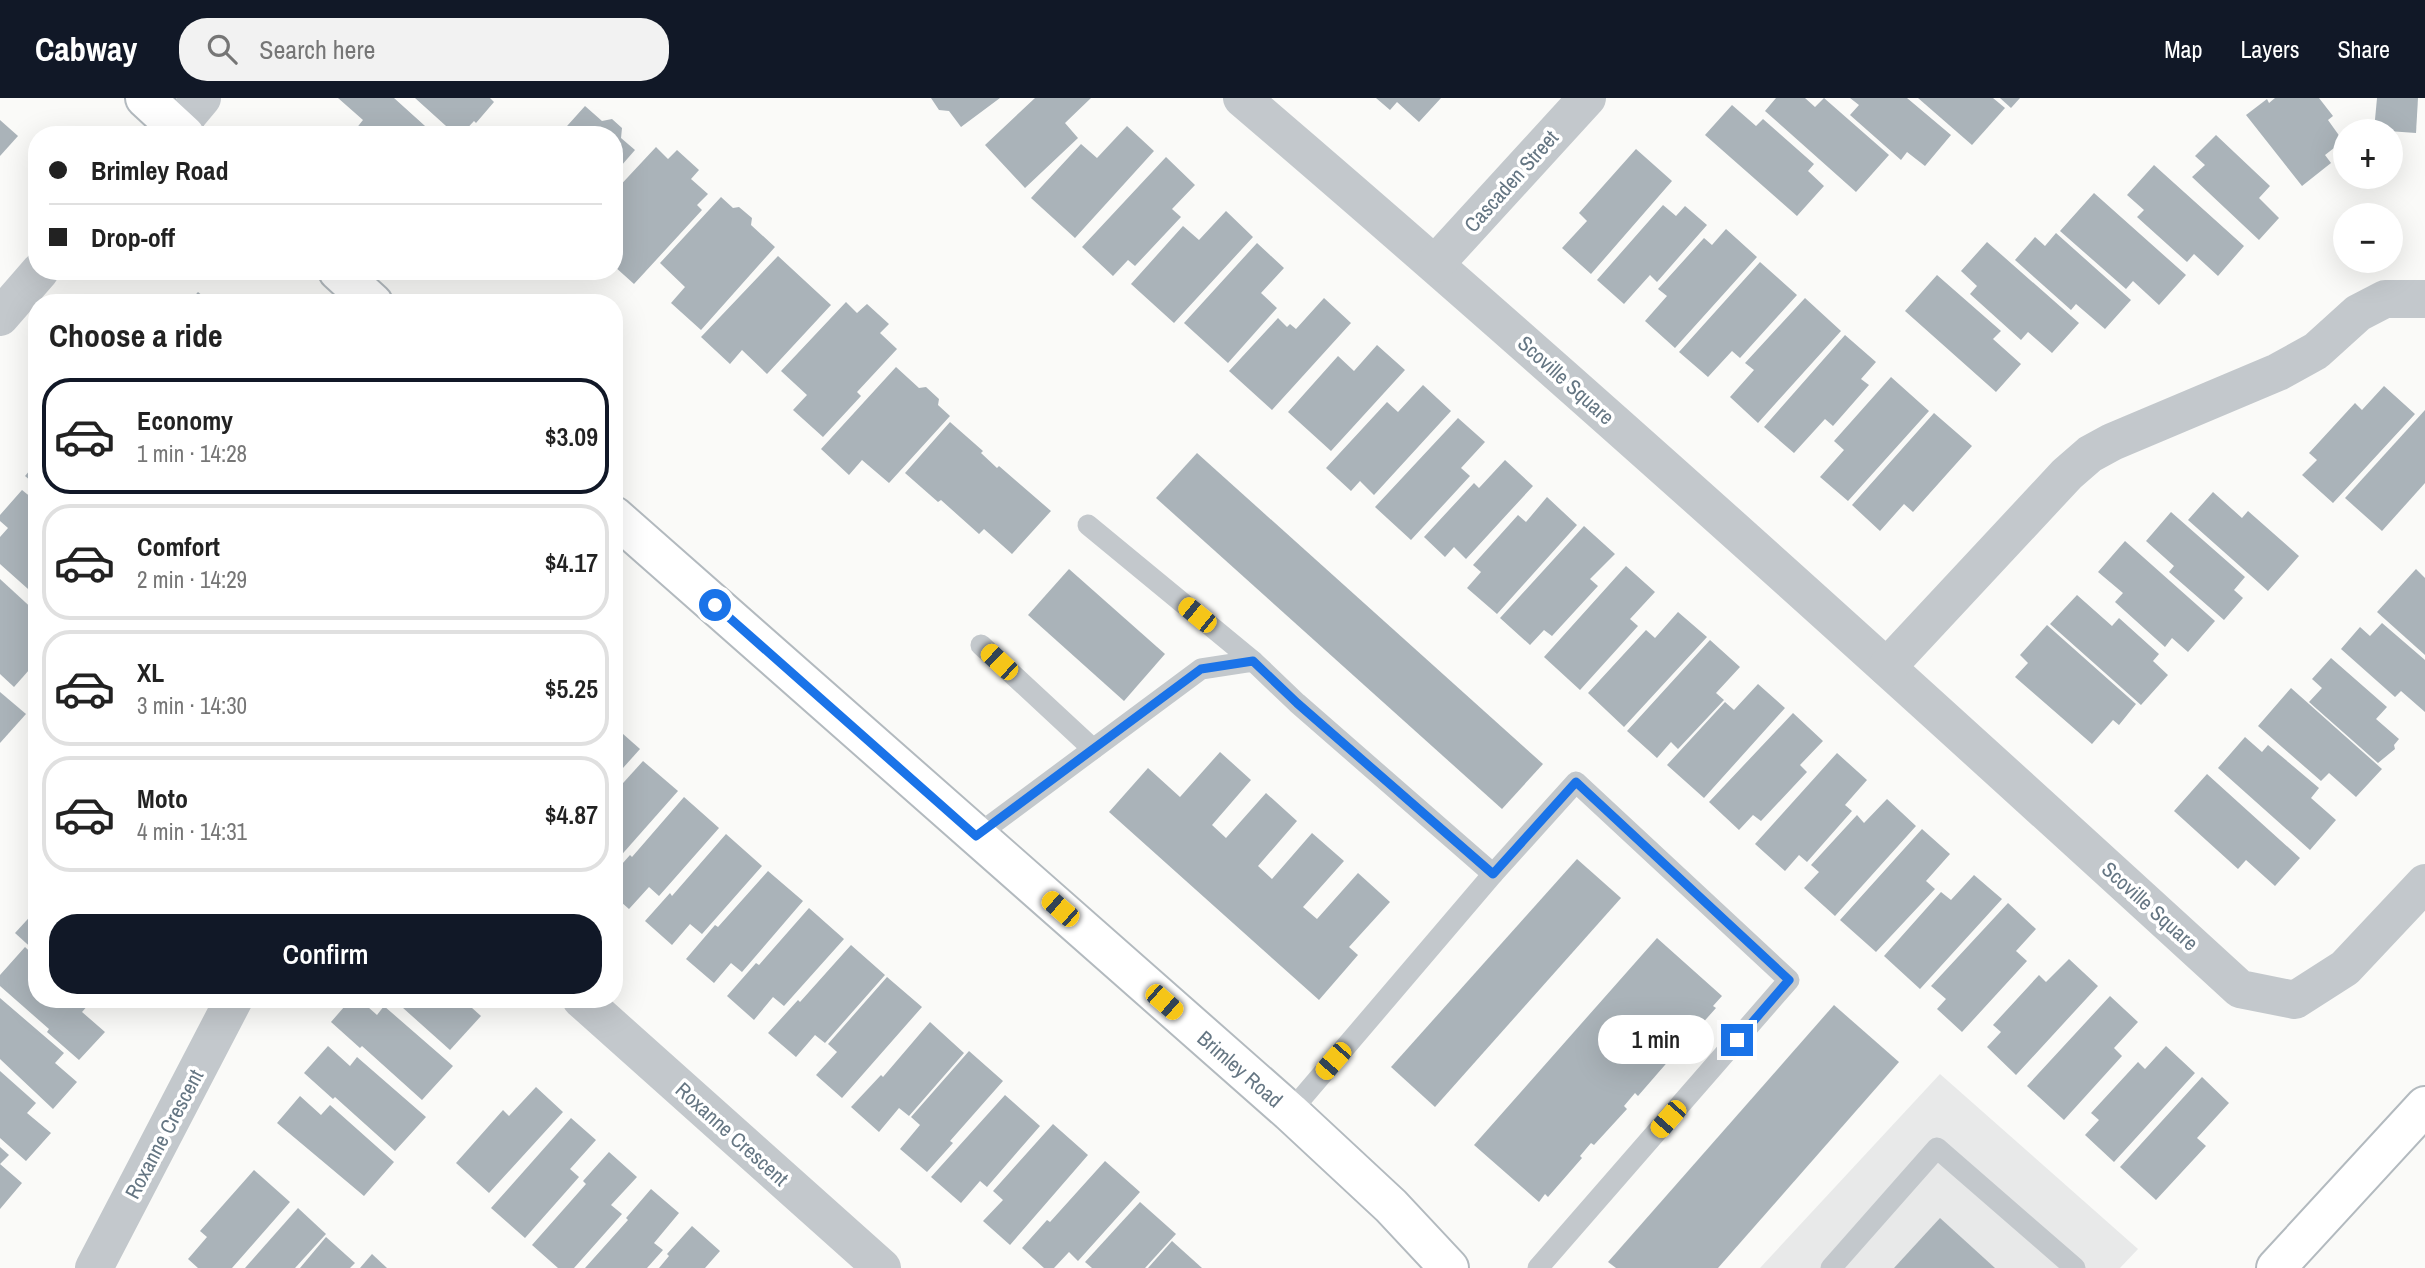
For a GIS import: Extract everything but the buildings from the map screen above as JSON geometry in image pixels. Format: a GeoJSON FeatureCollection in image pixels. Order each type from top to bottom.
{"type":"FeatureCollection","features":[{"type":"Feature","properties":{"kind":"main road"},"geometry":{"type":"LineString","coordinates":[[145,98],[172,126]]}},
{"type":"Feature","properties":{"kind":"main road"},"geometry":{"type":"LineString","coordinates":[[348,280],[363,294]]}},
{"type":"Feature","properties":{"kind":"main road","name":"Brimley Road"},"geometry":{"type":"LineString","coordinates":[[623,524],[1290,1112],[1391,1206],[1449,1268]]}},
{"type":"Feature","properties":{"kind":"main road"},"geometry":{"type":"LineString","coordinates":[[2276,1268],[2425,1106]]}},
{"type":"Feature","properties":{"kind":"street"},"geometry":{"type":"LineString","coordinates":[[182,126],[202,98]]}},
{"type":"Feature","properties":{"kind":"street","name":"Scoville Square"},"geometry":{"type":"LineString","coordinates":[[1242,98],[1436,264],[1887,667],[2241,989],[2295,1000],[2345,968],[2425,883]]}},
{"type":"Feature","properties":{"kind":"street","name":"Cascaden Street"},"geometry":{"type":"LineString","coordinates":[[1436,264],[1587,98]]}},
{"type":"Feature","properties":{"kind":"street"},"geometry":{"type":"LineString","coordinates":[[0,317],[32,280]]}},
{"type":"Feature","properties":{"kind":"street"},"geometry":{"type":"LineString","coordinates":[[1887,667],[2067,474],[2090,454],[2112,442],[2278,372],[2316,351],[2358,313],[2385,299],[2425,299]]}},
{"type":"Feature","properties":{"kind":"street","name":"Roxanne Crescent"},"geometry":{"type":"LineString","coordinates":[[94,1268],[229,1008]]}},
{"type":"Feature","properties":{"kind":"street","name":"Roxanne Crescent"},"geometry":{"type":"LineString","coordinates":[[591,1008],[883,1268]]}},
{"type":"Feature","properties":{"kind":"lane"},"geometry":{"type":"LineString","coordinates":[[1088,525],[1253,661],[1297,703],[1493,874]]}},
{"type":"Feature","properties":{"kind":"lane"},"geometry":{"type":"LineString","coordinates":[[981,645],[1093,749]]}},
{"type":"Feature","properties":{"kind":"lane"},"geometry":{"type":"LineString","coordinates":[[976,836],[1201,669],[1253,661]]}},
{"type":"Feature","properties":{"kind":"lane"},"geometry":{"type":"LineString","coordinates":[[1290,1112],[1493,874],[1576,782],[1789,980],[1538,1268]]}},
{"type":"Feature","properties":{"kind":"lane"},"geometry":{"type":"LineString","coordinates":[[1831,1268],[1937,1148],[2075,1268]]}},
{"type":"Feature","properties":{"kind":"shaded area"},"geometry":{"type":"Polygon","coordinates":[[[1940,1074],[2138,1249],[2120,1268],[1760,1268],[1940,1074]]]}},
{"type":"Feature","properties":{"kind":"route"},"geometry":{"type":"LineString","coordinates":[[715,605],[976,836],[1201,669],[1253,661],[1297,703],[1493,874],[1576,782],[1789,980],[1737,1040]]}}]}
